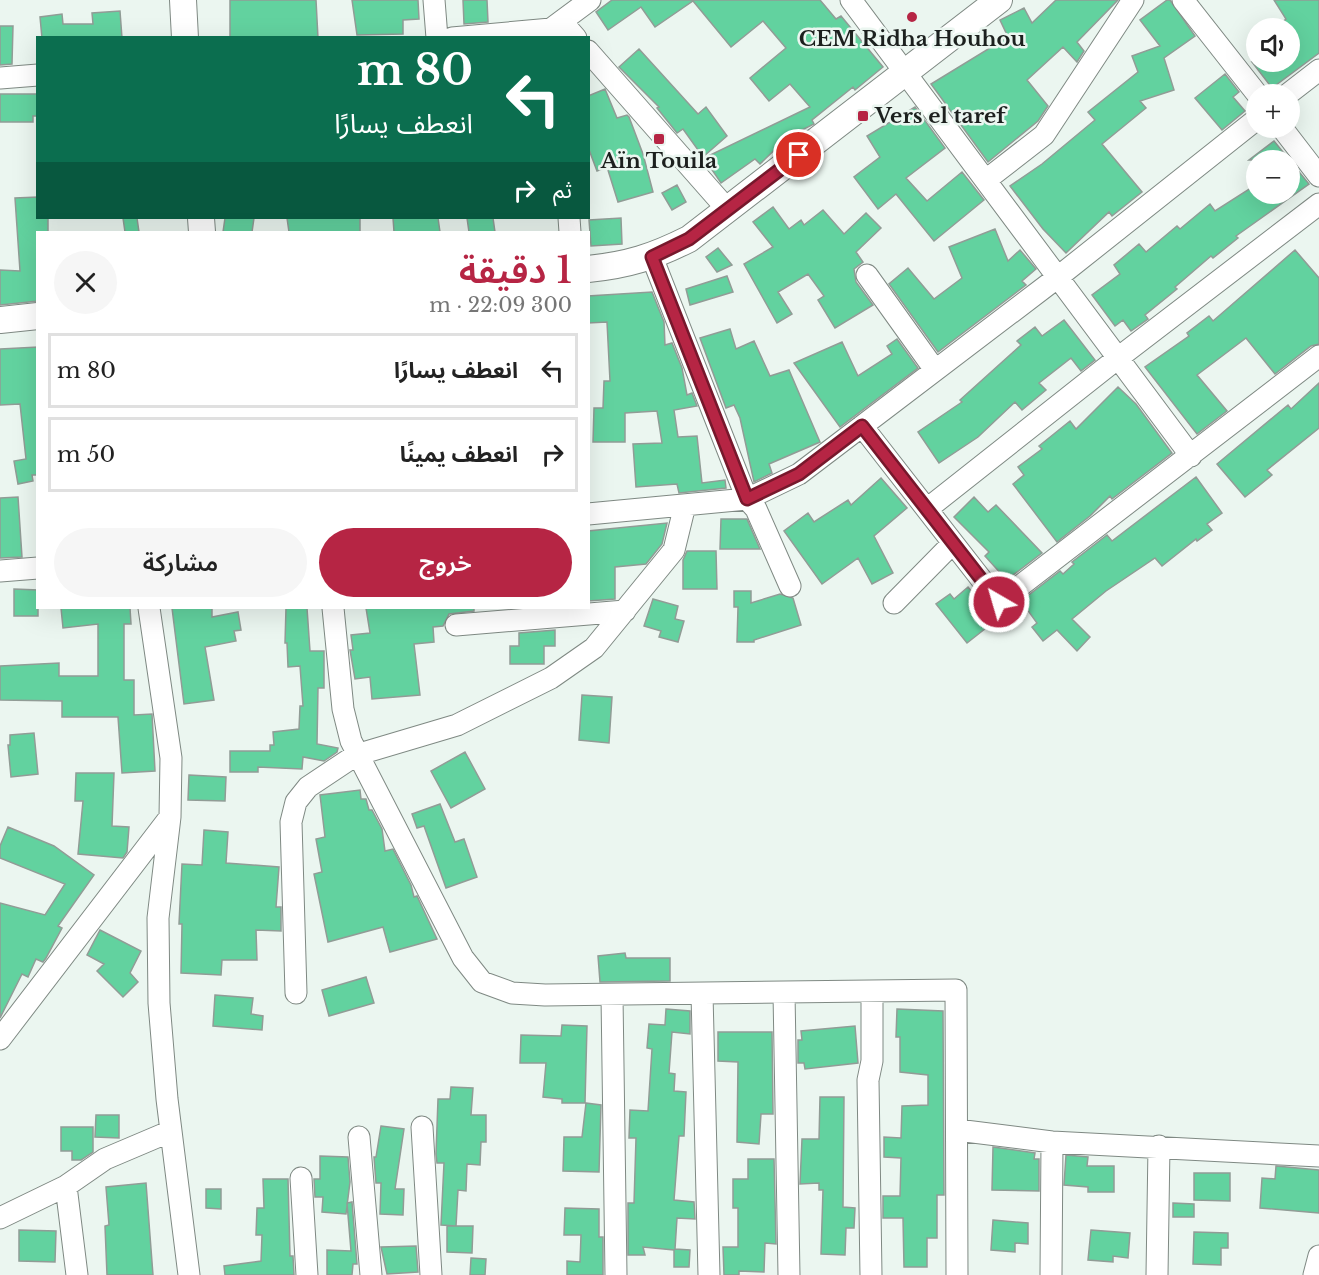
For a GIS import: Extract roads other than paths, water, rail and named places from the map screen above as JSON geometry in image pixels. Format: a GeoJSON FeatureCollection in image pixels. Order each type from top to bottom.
{"type":"FeatureCollection","features":[{"type":"Feature","properties":{"kind":"main road"},"geometry":{"type":"LineString","coordinates":[[183,0],[185,36]]}},
{"type":"Feature","properties":{"kind":"main road"},"geometry":{"type":"LineString","coordinates":[[590,269],[621,266],[652,257],[689,239],[999,0]]}},
{"type":"Feature","properties":{"kind":"main road"},"geometry":{"type":"LineString","coordinates":[[0,320],[36,316]]}},
{"type":"Feature","properties":{"kind":"street"},"geometry":{"type":"LineString","coordinates":[[434,0],[437,36]]}},
{"type":"Feature","properties":{"kind":"street"},"geometry":{"type":"LineString","coordinates":[[555,29],[590,0]]}},
{"type":"Feature","properties":{"kind":"street"},"geometry":{"type":"LineString","coordinates":[[851,0],[1191,456]]}},
{"type":"Feature","properties":{"kind":"street"},"geometry":{"type":"LineString","coordinates":[[986,180],[1044,135],[1133,0]]}},
{"type":"Feature","properties":{"kind":"street"},"geometry":{"type":"LineString","coordinates":[[1183,0],[1249,84]]}},
{"type":"Feature","properties":{"kind":"street"},"geometry":{"type":"LineString","coordinates":[[475,36],[555,29],[571,36]]}},
{"type":"Feature","properties":{"kind":"street"},"geometry":{"type":"LineString","coordinates":[[590,53],[727,210]]}},
{"type":"Feature","properties":{"kind":"street"},"geometry":{"type":"LineString","coordinates":[[1300,85],[1319,70]]}},
{"type":"Feature","properties":{"kind":"street"},"geometry":{"type":"LineString","coordinates":[[0,78],[36,75]]}},
{"type":"Feature","properties":{"kind":"street"},"geometry":{"type":"LineString","coordinates":[[590,514],[747,499],[799,474],[1058,277],[1246,128]]}},
{"type":"Feature","properties":{"kind":"street"},"geometry":{"type":"LineString","coordinates":[[1290,138],[1319,176]]}},
{"type":"Feature","properties":{"kind":"street"},"geometry":{"type":"LineString","coordinates":[[927,509],[1118,358],[1319,204]]}},
{"type":"Feature","properties":{"kind":"street"},"geometry":{"type":"LineString","coordinates":[[652,257],[747,499],[756,509],[790,586]]}},
{"type":"Feature","properties":{"kind":"street"},"geometry":{"type":"LineString","coordinates":[[867,274],[935,370]]}},
{"type":"Feature","properties":{"kind":"street"},"geometry":{"type":"LineString","coordinates":[[862,426],[999,602],[1319,356]]}},
{"type":"Feature","properties":{"kind":"street"},"geometry":{"type":"LineString","coordinates":[[296,993],[291,822],[296,802],[308,787],[356,755],[457,725],[550,678],[594,648],[675,550],[685,505]]}},
{"type":"Feature","properties":{"kind":"street"},"geometry":{"type":"LineString","coordinates":[[894,603],[953,543]]}},
{"type":"Feature","properties":{"kind":"street"},"geometry":{"type":"LineString","coordinates":[[0,571],[36,568]]}},
{"type":"Feature","properties":{"kind":"street"},"geometry":{"type":"LineString","coordinates":[[149,609],[171,758],[170,817],[159,939],[159,1003],[171,1131],[189,1275]]}},
{"type":"Feature","properties":{"kind":"street"},"geometry":{"type":"LineString","coordinates":[[333,609],[343,709],[356,755],[463,958],[482,981],[512,993],[612,996],[956,990],[957,1275]]}},
{"type":"Feature","properties":{"kind":"street"},"geometry":{"type":"LineString","coordinates":[[456,625],[510,614],[625,610]]}},
{"type":"Feature","properties":{"kind":"street"},"geometry":{"type":"LineString","coordinates":[[0,1039],[170,817]]}},
{"type":"Feature","properties":{"kind":"street"},"geometry":{"type":"LineString","coordinates":[[871,1275],[868,1080],[872,1061],[872,992]]}},
{"type":"Feature","properties":{"kind":"street"},"geometry":{"type":"LineString","coordinates":[[784,993],[789,1275]]}},
{"type":"Feature","properties":{"kind":"street"},"geometry":{"type":"LineString","coordinates":[[702,994],[709,1275]]}},
{"type":"Feature","properties":{"kind":"street"},"geometry":{"type":"LineString","coordinates":[[612,996],[616,1275]]}},
{"type":"Feature","properties":{"kind":"street"},"geometry":{"type":"LineString","coordinates":[[422,1127],[431,1275]]}},
{"type":"Feature","properties":{"kind":"street"},"geometry":{"type":"LineString","coordinates":[[957,1130],[1052,1142],[1319,1156]]}},
{"type":"Feature","properties":{"kind":"street"},"geometry":{"type":"LineString","coordinates":[[0,1218],[66,1186],[105,1159],[171,1131]]}},
{"type":"Feature","properties":{"kind":"street"},"geometry":{"type":"LineString","coordinates":[[359,1137],[371,1275]]}},
{"type":"Feature","properties":{"kind":"street"},"geometry":{"type":"LineString","coordinates":[[1051,1275],[1052,1142]]}},
{"type":"Feature","properties":{"kind":"street"},"geometry":{"type":"LineString","coordinates":[[1156,1275],[1158,1146]]}},
{"type":"Feature","properties":{"kind":"street"},"geometry":{"type":"LineString","coordinates":[[301,1178],[307,1275]]}},
{"type":"Feature","properties":{"kind":"street"},"geometry":{"type":"LineString","coordinates":[[66,1186],[77,1275]]}},
{"type":"Feature","properties":{"kind":"street"},"geometry":{"type":"LineString","coordinates":[[1314,1275],[1319,1256]]}},
{"type":"Feature","properties":{"kind":"place","name":"CEM Ridha Houhou"},"geometry":{"type":"Point","coordinates":[912,17]}},
{"type":"Feature","properties":{"kind":"place","name":"Vers el taref"},"geometry":{"type":"Point","coordinates":[863,116]}},
{"type":"Feature","properties":{"kind":"place","name":"Aïn Touila"},"geometry":{"type":"Point","coordinates":[659,139]}}]}
